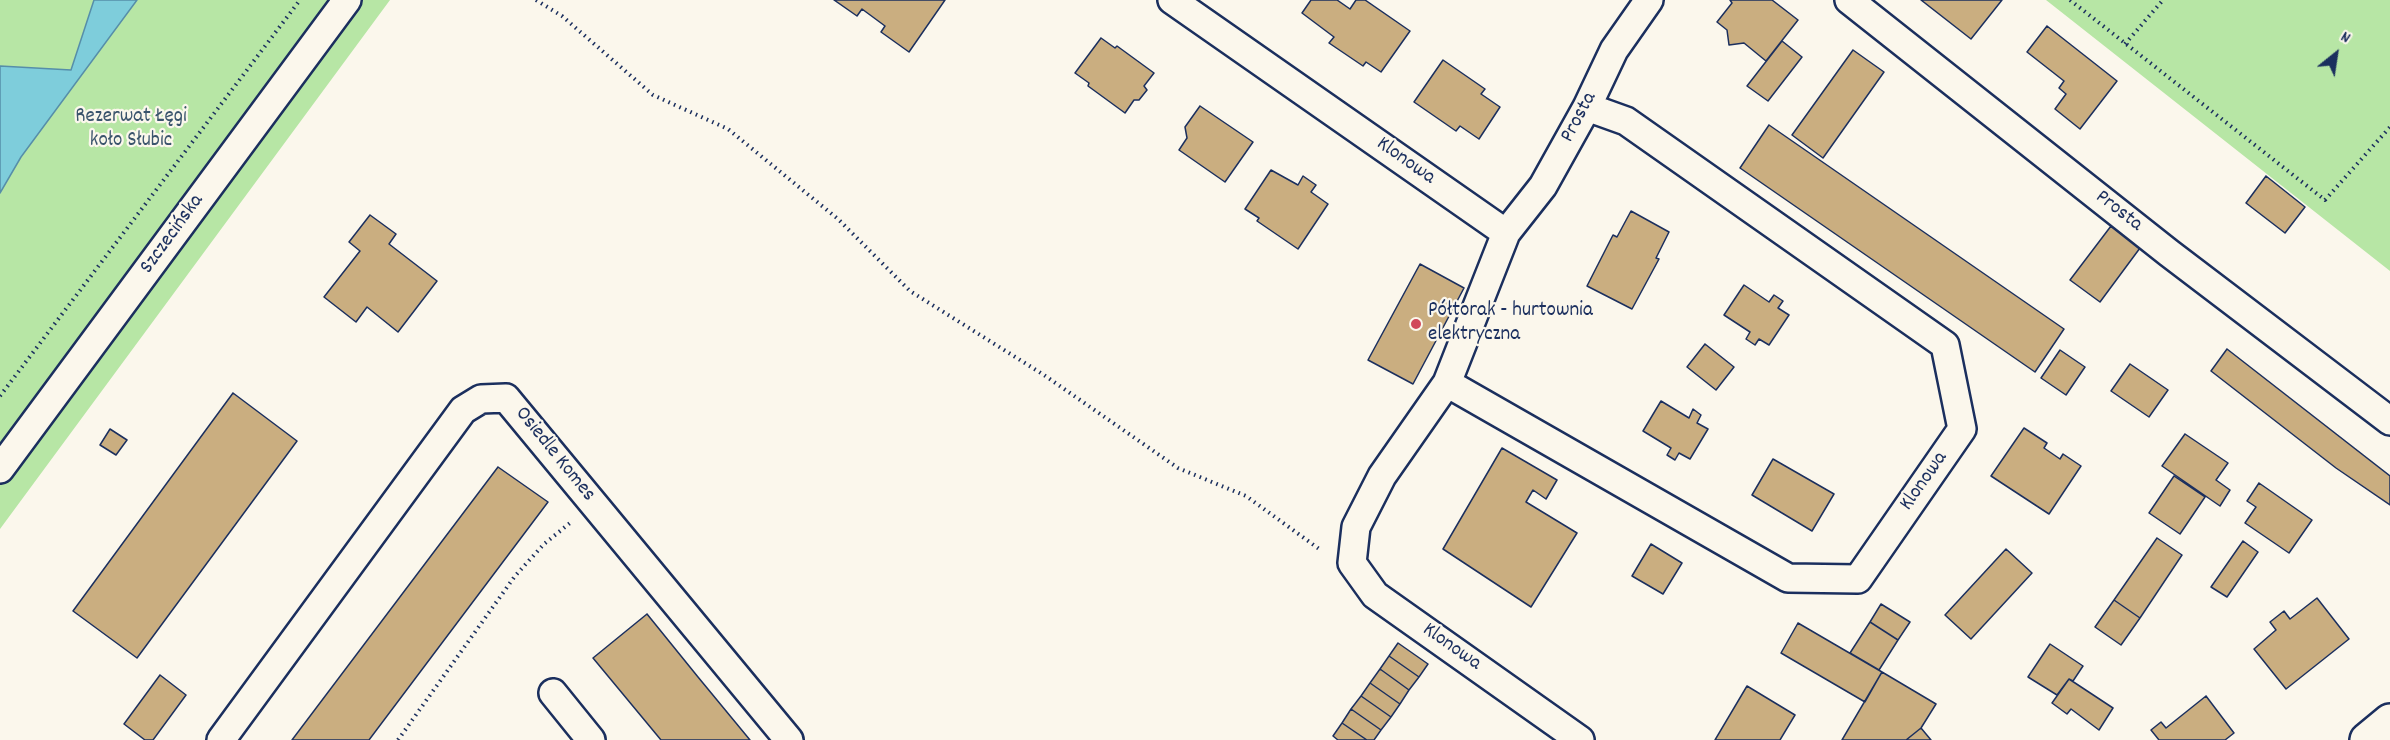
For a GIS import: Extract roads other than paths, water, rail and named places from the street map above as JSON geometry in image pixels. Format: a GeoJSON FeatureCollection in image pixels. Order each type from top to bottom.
{"type":"FeatureCollection","features":[{"type":"Feature","properties":{"kind":"main road"},"geometry":{"type":"LineString","coordinates":[[2367,740],[2390,722]]}},
{"type":"Feature","properties":{"kind":"street","name":"Szczecińska"},"geometry":{"type":"LineString","coordinates":[[0,469],[347,0]]}},
{"type":"Feature","properties":{"kind":"street","name":"Klonowa"},"geometry":{"type":"LineString","coordinates":[[1172,0],[1506,233]]}},
{"type":"Feature","properties":{"kind":"street","name":"Prosta"},"geometry":{"type":"LineString","coordinates":[[1506,233],[1543,186],[1587,107],[1614,50],[1650,0]]}},
{"type":"Feature","properties":{"kind":"street","name":"Prosta"},"geometry":{"type":"LineString","coordinates":[[1849,0],[2169,253],[2390,421]]}},
{"type":"Feature","properties":{"kind":"street","name":"Klonowa"},"geometry":{"type":"LineString","coordinates":[[1580,740],[1375,594],[1352,563],[1356,526],[1382,476],[1447,383],[1788,578],[1858,579],[1962,429],[1945,345],[1626,120],[1587,107]]}},
{"type":"Feature","properties":{"kind":"street"},"geometry":{"type":"LineString","coordinates":[[1447,383],[1506,233]]}},
{"type":"Feature","properties":{"kind":"street","name":"Osiedle Komes"},"geometry":{"type":"LineString","coordinates":[[234,735],[463,410],[481,399],[506,398],[789,740]]}},
{"type":"Feature","properties":{"kind":"street"},"geometry":{"type":"LineString","coordinates":[[553,693],[591,740]]}},
{"type":"Feature","properties":{"kind":"water"},"geometry":{"type":"Polygon","coordinates":[[[94,0],[137,0],[21,157],[0,193],[0,66],[71,70],[94,0]]]}},
{"type":"Feature","properties":{"kind":"place","name":"Półtorak - hurtownia elektryczna"},"geometry":{"type":"Point","coordinates":[1416,324]}},
{"type":"Feature","properties":{"kind":"park label","name":"Rezerwat Łęgi koło Słubic"},"geometry":{"type":"Point","coordinates":[131,130]}}]}
